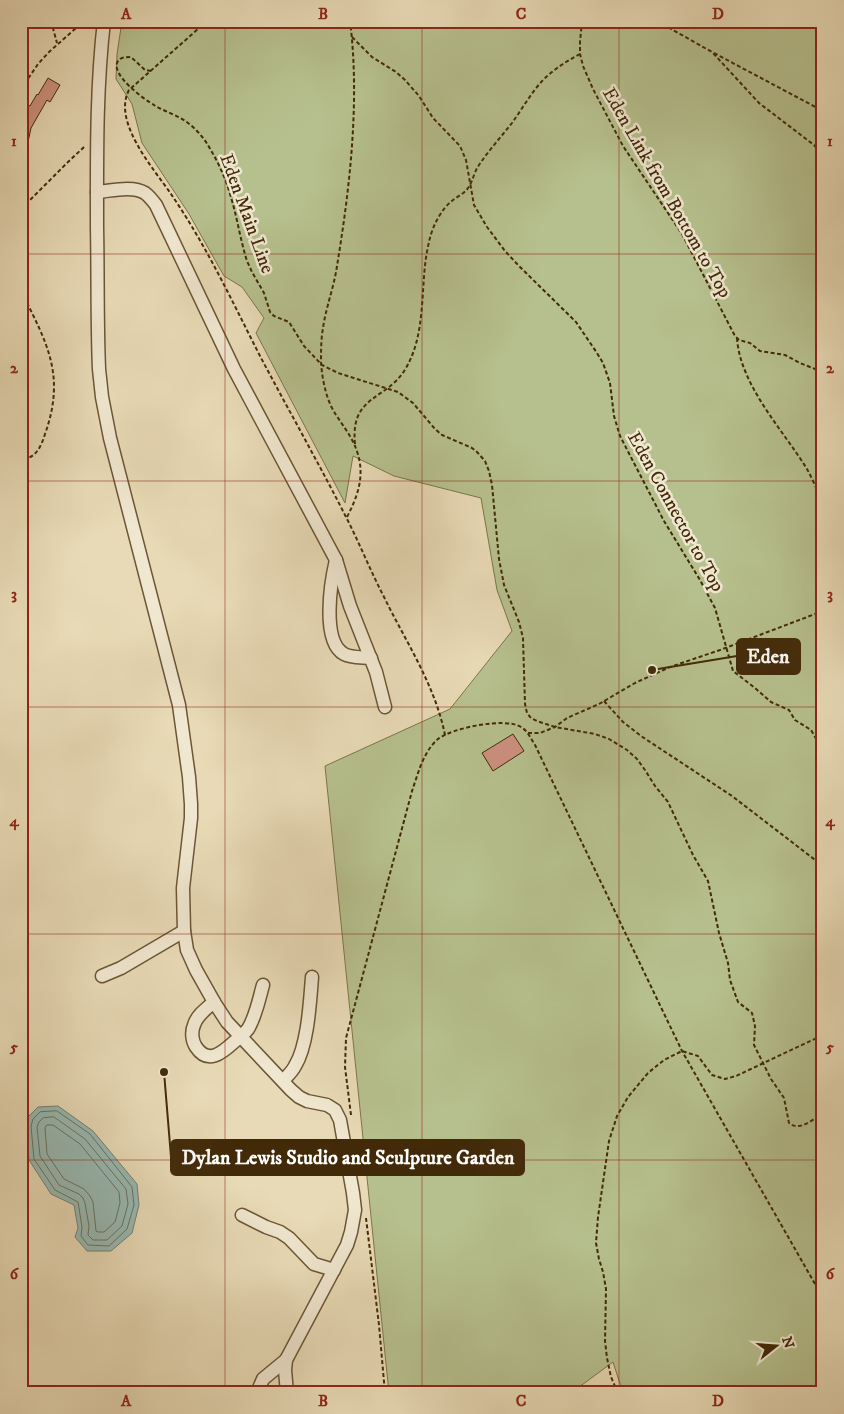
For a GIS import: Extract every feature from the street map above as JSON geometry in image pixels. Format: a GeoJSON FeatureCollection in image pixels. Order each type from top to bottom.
{"type":"FeatureCollection","features":[{"type":"Feature","properties":{"kind":"street"},"geometry":{"type":"LineString","coordinates":[[104,21],[100,54],[97,192],[99,370],[110,438],[179,705],[190,777],[191,818],[183,888],[184,931],[187,950],[214,1002],[240,1037],[299,1097],[307,1101],[327,1104],[335,1110],[340,1120],[353,1192],[354,1210],[347,1245],[286,1360],[287,1393]]}},
{"type":"Feature","properties":{"kind":"street"},"geometry":{"type":"LineString","coordinates":[[97,192],[123,189],[136,190],[146,193],[156,205],[234,369],[336,560],[371,658],[385,707]]}},
{"type":"Feature","properties":{"kind":"street"},"geometry":{"type":"LineString","coordinates":[[336,560],[330,598],[332,636],[337,647],[343,653],[371,658]]}},
{"type":"Feature","properties":{"kind":"street"},"geometry":{"type":"LineString","coordinates":[[102,976],[121,968],[184,931]]}},
{"type":"Feature","properties":{"kind":"street"},"geometry":{"type":"LineString","coordinates":[[283,1081],[292,1072],[298,1060],[308,1020],[312,977]]}},
{"type":"Feature","properties":{"kind":"street"},"geometry":{"type":"LineString","coordinates":[[214,1002],[198,1016],[192,1032],[193,1044],[200,1052],[207,1056],[214,1056],[224,1052],[246,1031],[252,1020],[263,985]]}},
{"type":"Feature","properties":{"kind":"street"},"geometry":{"type":"LineString","coordinates":[[242,1215],[280,1232],[293,1242],[314,1264],[334,1270]]}},
{"type":"Feature","properties":{"kind":"street"},"geometry":{"type":"LineString","coordinates":[[257,1393],[263,1379],[286,1360]]}},
{"type":"Feature","properties":{"kind":"path"},"geometry":{"type":"LineString","coordinates":[[50,21],[57,44]]}},
{"type":"Feature","properties":{"kind":"path"},"geometry":{"type":"LineString","coordinates":[[21,89],[38,64],[57,44],[84,21]]}},
{"type":"Feature","properties":{"kind":"path"},"geometry":{"type":"LineString","coordinates":[[207,21],[131,88],[126,95],[125,108],[128,124],[136,142],[174,197],[206,250],[347,518],[384,598],[424,676],[439,711],[446,734]]}},
{"type":"Feature","properties":{"kind":"path"},"geometry":{"type":"LineString","coordinates":[[347,518],[355,502],[360,481],[360,460],[355,446],[328,397],[322,365],[321,339],[337,265],[351,161],[354,63],[350,21]]}},
{"type":"Feature","properties":{"kind":"path","name":"Eden Link from Bottom to Top"},"geometry":{"type":"LineString","coordinates":[[582,21],[580,54],[588,78],[623,146],[682,234],[737,338],[750,343],[760,352],[785,355],[815,369],[823,375]]}},
{"type":"Feature","properties":{"kind":"path"},"geometry":{"type":"LineString","coordinates":[[657,21],[823,112]]}},
{"type":"Feature","properties":{"kind":"path","name":"Eden Connector to Top"},"geometry":{"type":"LineString","coordinates":[[352,37],[372,57],[405,80],[419,96],[433,118],[458,143],[464,154],[474,205],[486,227],[505,251],[576,322],[603,363],[610,383],[614,416],[620,436],[664,521],[710,597],[715,608],[732,668],[736,674],[771,702],[789,710],[795,720],[811,730],[818,742],[823,746]]}},
{"type":"Feature","properties":{"kind":"path"},"geometry":{"type":"LineString","coordinates":[[712,52],[759,103],[814,145],[823,156]]}},
{"type":"Feature","properties":{"kind":"path"},"geometry":{"type":"LineString","coordinates":[[355,446],[354,428],[358,413],[406,369],[414,347],[421,313],[424,263],[432,232],[441,215],[452,200],[465,192],[480,164],[542,81],[556,69],[580,54]]}},
{"type":"Feature","properties":{"kind":"path","name":"Eden Main Line"},"geometry":{"type":"LineString","coordinates":[[151,72],[145,70],[131,57],[120,59],[116,65],[120,77],[131,88],[154,105],[190,124],[207,144],[227,186],[247,261],[264,293],[270,312],[274,316],[289,322],[304,346],[322,365],[338,373],[387,388],[405,396],[442,435],[472,448],[485,461],[492,485],[499,559],[504,585],[523,638],[525,708],[533,719],[555,727],[595,734],[609,739],[627,750],[646,770],[655,786],[668,802],[693,855],[708,881],[728,964],[730,980],[738,1002],[748,1009],[752,1016],[755,1026],[754,1045],[771,1079],[784,1098],[787,1118],[790,1124],[796,1127],[800,1126],[823,1113]]}},
{"type":"Feature","properties":{"kind":"path"},"geometry":{"type":"LineString","coordinates":[[21,209],[98,134]]}},
{"type":"Feature","properties":{"kind":"path"},"geometry":{"type":"LineString","coordinates":[[21,291],[50,355],[55,383],[52,410],[42,444],[34,455],[28,459],[21,460]]}},
{"type":"Feature","properties":{"kind":"path"},"geometry":{"type":"LineString","coordinates":[[737,338],[738,350],[753,388],[808,471],[823,504]]}},
{"type":"Feature","properties":{"kind":"path"},"geometry":{"type":"LineString","coordinates":[[528,733],[540,733],[555,727],[567,718],[670,667],[823,611]]}},
{"type":"Feature","properties":{"kind":"path"},"geometry":{"type":"LineString","coordinates":[[604,701],[623,722],[641,736],[732,796],[823,866]]}},
{"type":"Feature","properties":{"kind":"path"},"geometry":{"type":"LineString","coordinates":[[352,1121],[345,1067],[346,1038],[412,791],[421,764],[437,740],[446,734],[498,723],[515,724],[528,733],[682,1051],[823,1298]]}},
{"type":"Feature","properties":{"kind":"path"},"geometry":{"type":"LineString","coordinates":[[618,1393],[606,1353],[606,1288],[597,1252],[596,1238],[609,1141],[617,1116],[628,1097],[648,1073],[664,1060],[682,1051],[698,1056],[712,1075],[725,1079],[736,1076],[823,1035]]}},
{"type":"Feature","properties":{"kind":"path"},"geometry":{"type":"LineString","coordinates":[[365,1210],[385,1393]]}},
{"type":"Feature","properties":{"kind":"green space"},"geometry":{"type":"Polygon","coordinates":[[[122,21],[823,21],[823,1393],[623,1393],[613,1362],[571,1393],[389,1393],[325,766],[450,709],[512,631],[497,590],[481,498],[394,476],[353,456],[345,503],[256,333],[264,318],[242,287],[224,276],[189,214],[142,143],[132,104],[116,79],[117,54],[122,21]]]}},
{"type":"Feature","properties":{"kind":"water"},"geometry":{"type":"Polygon","coordinates":[[[58,1106],[93,1131],[137,1184],[139,1205],[132,1233],[111,1251],[87,1251],[75,1237],[78,1228],[74,1205],[51,1194],[29,1160],[25,1126],[29,1116],[38,1107],[58,1106]]]}},
{"type":"Feature","properties":{"kind":"building"},"geometry":{"type":"Polygon","coordinates":[[[48,78],[60,85],[50,102],[47,100],[31,128],[25,156],[21,155],[21,118],[48,78]]]}},
{"type":"Feature","properties":{"kind":"building"},"geometry":{"type":"Polygon","coordinates":[[[513,734],[524,751],[493,771],[482,753],[513,734]]]}},
{"type":"Feature","properties":{"kind":"place","name":"Eden"},"geometry":{"type":"Point","coordinates":[652,670]}},
{"type":"Feature","properties":{"kind":"place","name":"Dylan Lewis Studio and Sculpture Garden"},"geometry":{"type":"Point","coordinates":[164,1072]}}]}
